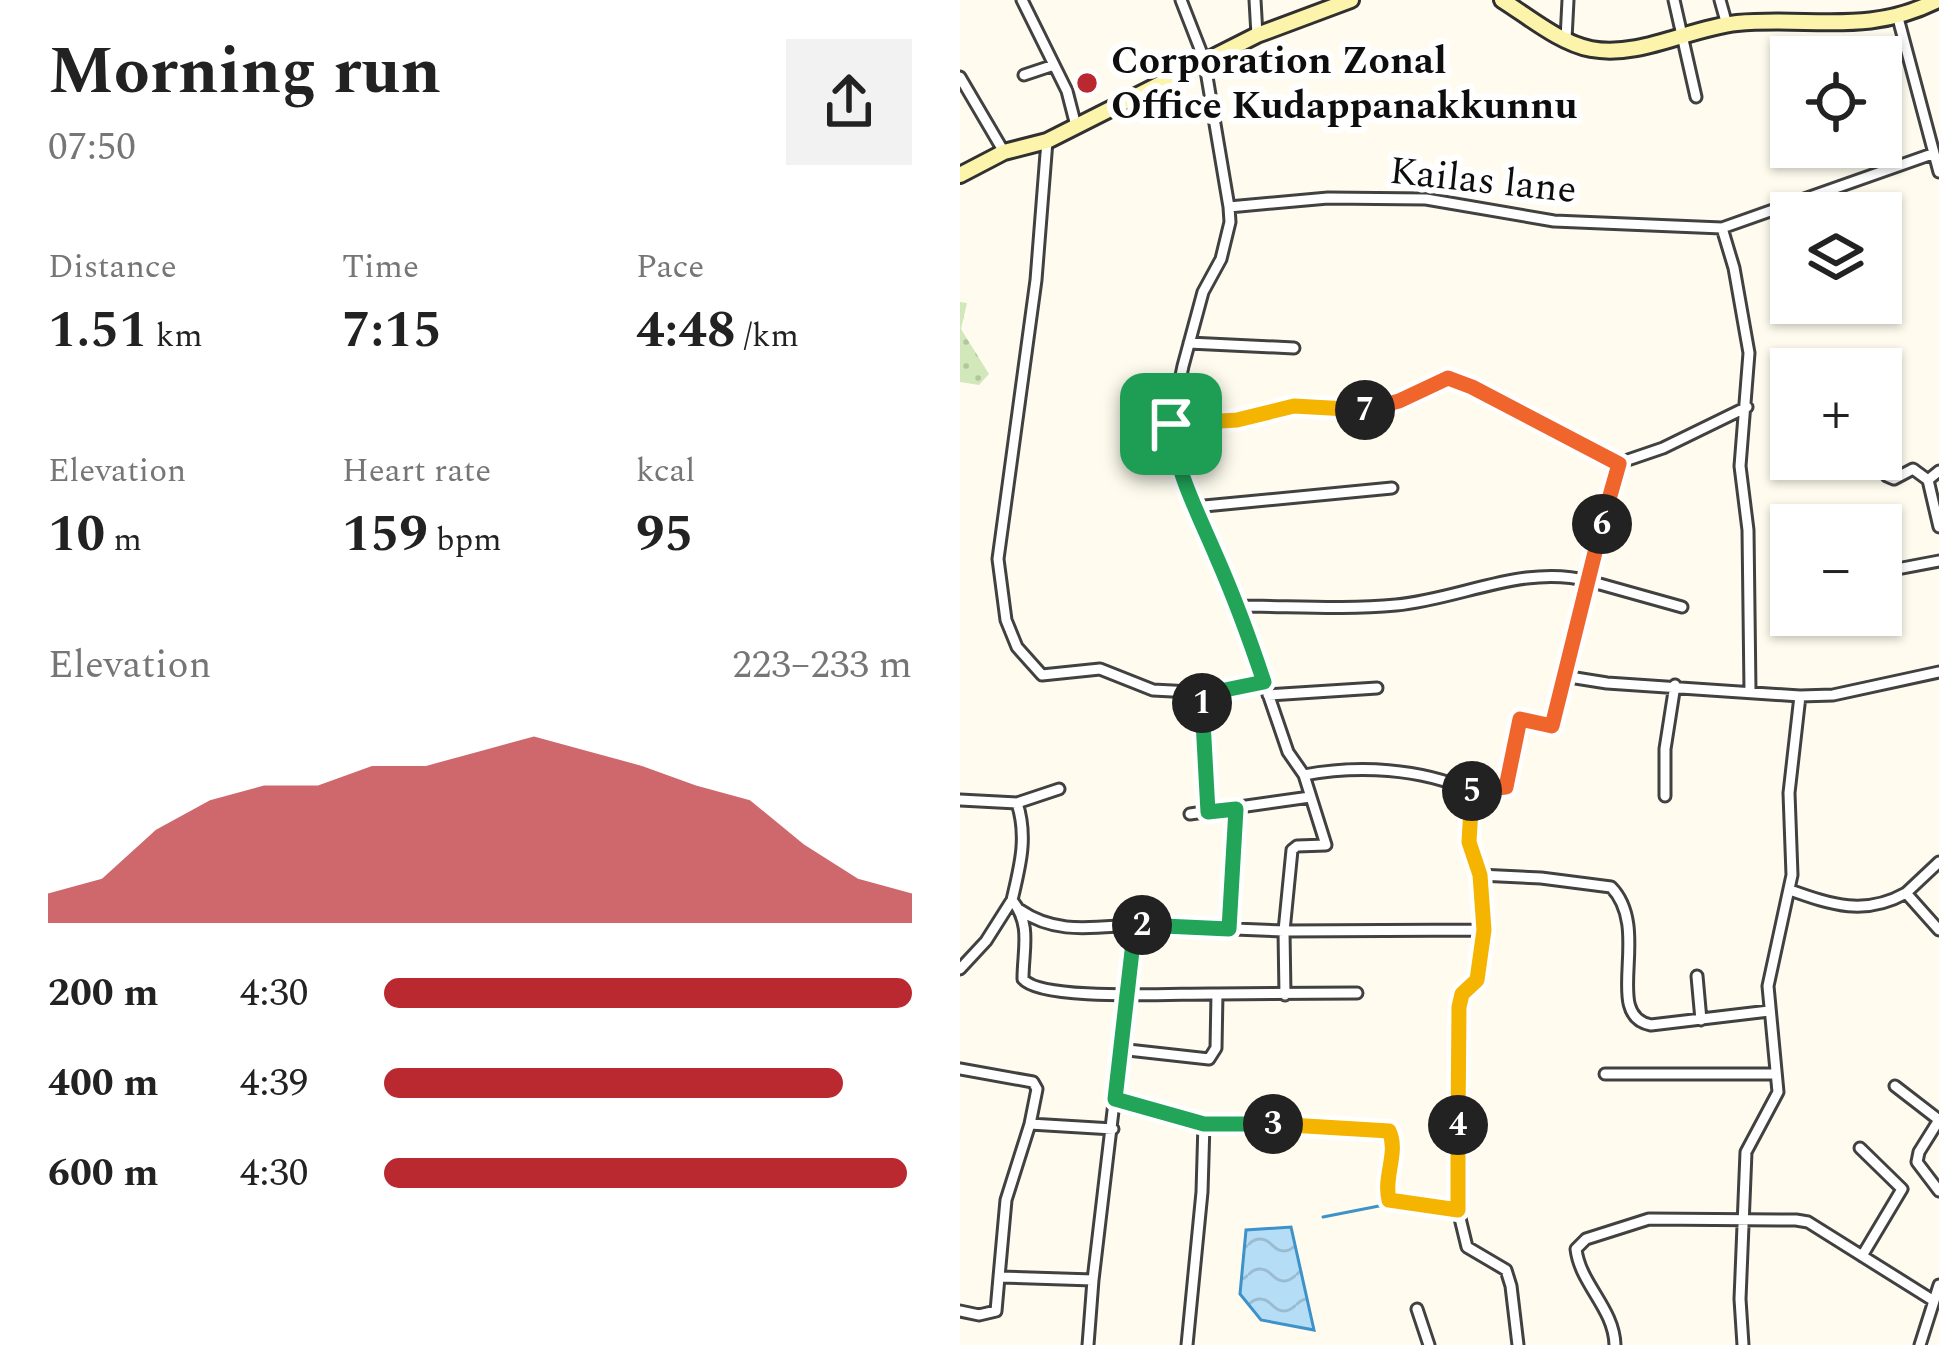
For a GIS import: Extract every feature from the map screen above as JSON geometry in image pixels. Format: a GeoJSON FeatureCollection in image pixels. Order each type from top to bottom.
{"type":"FeatureCollection","features":[{"type":"Feature","properties":{"kind":"main road"},"geometry":{"type":"LineString","coordinates":[[960,175],[1004,152],[1047,141],[1257,35],[1351,0]]}},
{"type":"Feature","properties":{"kind":"main road"},"geometry":{"type":"LineString","coordinates":[[1502,0],[1579,46],[1612,50],[1727,25],[1860,24],[1938,0]]}},
{"type":"Feature","properties":{"kind":"street"},"geometry":{"type":"LineString","coordinates":[[1022,0],[1067,91],[1076,126]]}},
{"type":"Feature","properties":{"kind":"street"},"geometry":{"type":"LineString","coordinates":[[1181,0],[1204,59],[1230,222],[1189,343],[1171,424],[1173,445],[1238,606],[1288,752],[1304,775],[1326,845],[1292,850],[1284,932],[1285,995]]}},
{"type":"Feature","properties":{"kind":"street"},"geometry":{"type":"LineString","coordinates":[[1255,0],[1257,35]]}},
{"type":"Feature","properties":{"kind":"street"},"geometry":{"type":"LineString","coordinates":[[1566,39],[1568,0]]}},
{"type":"Feature","properties":{"kind":"street"},"geometry":{"type":"LineString","coordinates":[[1674,0],[1696,98]]}},
{"type":"Feature","properties":{"kind":"street"},"geometry":{"type":"LineString","coordinates":[[1720,0],[1727,25]]}},
{"type":"Feature","properties":{"kind":"street"},"geometry":{"type":"LineString","coordinates":[[1907,10],[1939,172]]}},
{"type":"Feature","properties":{"kind":"street"},"geometry":{"type":"LineString","coordinates":[[1024,76],[1054,65]]}},
{"type":"Feature","properties":{"kind":"street"},"geometry":{"type":"LineString","coordinates":[[960,77],[1004,152]]}},
{"type":"Feature","properties":{"kind":"street"},"geometry":{"type":"LineString","coordinates":[[1047,141],[1036,280],[998,559],[1006,620],[1017,646],[1042,676],[1100,669],[1153,690],[1210,693],[1264,682]]}},
{"type":"Feature","properties":{"kind":"street","name":"Kailas lane"},"geometry":{"type":"LineString","coordinates":[[1229,207],[1328,198],[1426,199],[1554,220],[1722,228],[1932,154]]}},
{"type":"Feature","properties":{"kind":"street"},"geometry":{"type":"LineString","coordinates":[[1722,228],[1746,325],[1747,406],[1740,466],[1748,530],[1750,691]]}},
{"type":"Feature","properties":{"kind":"street"},"geometry":{"type":"LineString","coordinates":[[1189,343],[1294,348]]}},
{"type":"Feature","properties":{"kind":"street"},"geometry":{"type":"LineString","coordinates":[[1171,424],[1237,420],[1294,406],[1364,410],[1399,401],[1448,378],[1619,464],[1747,406]]}},
{"type":"Feature","properties":{"kind":"street"},"geometry":{"type":"LineString","coordinates":[[1304,775],[1351,767],[1451,782],[1471,791],[1506,787],[1520,719],[1552,726],[1619,464]]}},
{"type":"Feature","properties":{"kind":"street"},"geometry":{"type":"LineString","coordinates":[[1902,475],[1913,469],[1928,480],[1939,527]]}},
{"type":"Feature","properties":{"kind":"street"},"geometry":{"type":"LineString","coordinates":[[1928,480],[1939,471]]}},
{"type":"Feature","properties":{"kind":"street"},"geometry":{"type":"LineString","coordinates":[[1195,507],[1392,488]]}},
{"type":"Feature","properties":{"kind":"street"},"geometry":{"type":"LineString","coordinates":[[1902,568],[1939,561]]}},
{"type":"Feature","properties":{"kind":"street"},"geometry":{"type":"LineString","coordinates":[[1238,606],[1401,605],[1527,577],[1566,575],[1682,607]]}},
{"type":"Feature","properties":{"kind":"street"},"geometry":{"type":"LineString","coordinates":[[1563,676],[1801,696],[1939,673]]}},
{"type":"Feature","properties":{"kind":"street"},"geometry":{"type":"LineString","coordinates":[[1665,796],[1665,749],[1675,686]]}},
{"type":"Feature","properties":{"kind":"street"},"geometry":{"type":"LineString","coordinates":[[1268,695],[1377,688]]}},
{"type":"Feature","properties":{"kind":"street"},"geometry":{"type":"LineString","coordinates":[[1208,812],[1202,704],[1210,693]]}},
{"type":"Feature","properties":{"kind":"street"},"geometry":{"type":"LineString","coordinates":[[1743,1345],[1740,1299],[1746,1152],[1775,1102],[1770,970],[1790,890],[1789,793],[1801,696]]}},
{"type":"Feature","properties":{"kind":"street"},"geometry":{"type":"LineString","coordinates":[[960,800],[1017,802],[1059,789]]}},
{"type":"Feature","properties":{"kind":"street"},"geometry":{"type":"LineString","coordinates":[[1471,791],[1469,842],[1480,875],[1484,930],[1477,980],[1462,994],[1459,1007],[1458,1210],[1467,1246],[1506,1270],[1518,1345]]}},
{"type":"Feature","properties":{"kind":"street"},"geometry":{"type":"LineString","coordinates":[[1190,814],[1310,797]]}},
{"type":"Feature","properties":{"kind":"street"},"geometry":{"type":"LineString","coordinates":[[960,969],[986,941],[1012,900],[1023,856],[1017,802]]}},
{"type":"Feature","properties":{"kind":"street"},"geometry":{"type":"LineString","coordinates":[[1229,929],[1236,809]]}},
{"type":"Feature","properties":{"kind":"street"},"geometry":{"type":"LineString","coordinates":[[1790,890],[1858,909],[1889,903],[1939,862]]}},
{"type":"Feature","properties":{"kind":"street"},"geometry":{"type":"LineString","coordinates":[[1480,875],[1611,887],[1625,905],[1631,964],[1626,1000],[1629,1014],[1640,1023],[1769,1011]]}},
{"type":"Feature","properties":{"kind":"street"},"geometry":{"type":"LineString","coordinates":[[1906,893],[1939,930]]}},
{"type":"Feature","properties":{"kind":"street"},"geometry":{"type":"LineString","coordinates":[[1012,900],[1046,926],[1064,928],[1484,930]]}},
{"type":"Feature","properties":{"kind":"street"},"geometry":{"type":"LineString","coordinates":[[1020,910],[1027,934],[1023,979],[1031,988],[1066,994],[1357,993]]}},
{"type":"Feature","properties":{"kind":"street"},"geometry":{"type":"LineString","coordinates":[[1088,1345],[1135,925]]}},
{"type":"Feature","properties":{"kind":"street"},"geometry":{"type":"LineString","coordinates":[[1697,976],[1700,1020]]}},
{"type":"Feature","properties":{"kind":"street"},"geometry":{"type":"LineString","coordinates":[[1119,1049],[1209,1059],[1216,1048],[1217,994]]}},
{"type":"Feature","properties":{"kind":"street"},"geometry":{"type":"LineString","coordinates":[[960,1070],[1034,1082],[1037,1089],[1006,1200],[996,1311],[979,1315],[960,1311]]}},
{"type":"Feature","properties":{"kind":"street"},"geometry":{"type":"LineString","coordinates":[[1605,1074],[1776,1074]]}},
{"type":"Feature","properties":{"kind":"street"},"geometry":{"type":"LineString","coordinates":[[1895,1086],[1939,1120],[1917,1162],[1939,1191]]}},
{"type":"Feature","properties":{"kind":"street"},"geometry":{"type":"LineString","coordinates":[[1115,1099],[1204,1124],[1389,1131],[1394,1142],[1386,1186],[1389,1200],[1458,1210]]}},
{"type":"Feature","properties":{"kind":"street"},"geometry":{"type":"LineString","coordinates":[[1030,1124],[1113,1130]]}},
{"type":"Feature","properties":{"kind":"street"},"geometry":{"type":"LineString","coordinates":[[1187,1345],[1204,1124]]}},
{"type":"Feature","properties":{"kind":"street"},"geometry":{"type":"LineString","coordinates":[[1860,1148],[1902,1189],[1862,1256]]}},
{"type":"Feature","properties":{"kind":"street"},"geometry":{"type":"LineString","coordinates":[[1615,1345],[1612,1322],[1576,1256],[1581,1243],[1649,1219],[1808,1222],[1934,1301]]}},
{"type":"Feature","properties":{"kind":"street"},"geometry":{"type":"LineString","coordinates":[[999,1277],[1093,1280]]}},
{"type":"Feature","properties":{"kind":"street"},"geometry":{"type":"LineString","coordinates":[[1920,1345],[1939,1285]]}},
{"type":"Feature","properties":{"kind":"street"},"geometry":{"type":"LineString","coordinates":[[1417,1309],[1429,1345]]}},
{"type":"Feature","properties":{"kind":"green space"},"geometry":{"type":"Polygon","coordinates":[[[960,302],[967,303],[961,329],[989,374],[979,385],[960,382],[960,302]]]}},
{"type":"Feature","properties":{"kind":"water"},"geometry":{"type":"Polygon","coordinates":[[[1291,1227],[1314,1330],[1261,1320],[1240,1294],[1246,1230],[1291,1227]]]}},
{"type":"Feature","properties":{"kind":"waterway"},"geometry":{"type":"LineString","coordinates":[[1323,1217],[1384,1205]]}},
{"type":"Feature","properties":{"kind":"place","name":"Corporation Zonal Office Kudappanakkunnu"},"geometry":{"type":"Point","coordinates":[1087,83]}},
{"type":"Feature","properties":{"kind":"route"},"geometry":{"type":"LineString","coordinates":[[1448,378],[1619,464],[1552,726],[1520,719],[1506,787],[1471,791],[1469,842],[1480,875],[1484,930],[1477,980],[1462,994],[1458,1016],[1458,1210],[1389,1200],[1386,1186],[1394,1142],[1389,1131],[1204,1124],[1115,1099],[1135,925],[1229,929],[1236,809],[1208,812],[1204,697],[1264,682],[1238,606],[1195,507],[1173,445],[1171,424],[1237,420],[1294,406],[1364,410],[1399,401],[1448,378]]}}]}
